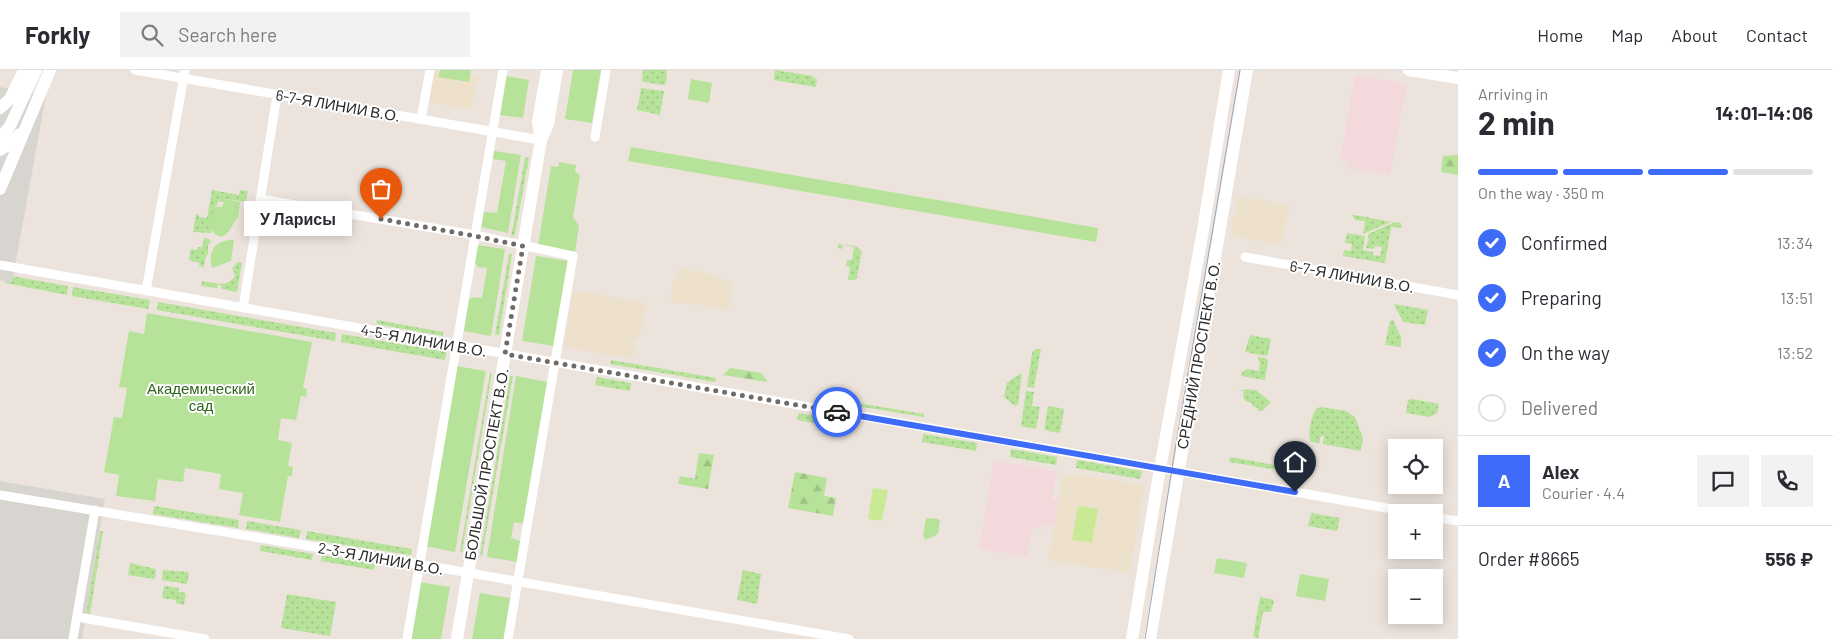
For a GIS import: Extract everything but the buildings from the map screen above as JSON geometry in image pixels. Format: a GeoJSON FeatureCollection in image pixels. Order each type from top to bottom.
{"type":"FeatureCollection","features":[{"type":"Feature","properties":{"kind":"main road"},"geometry":{"type":"LineString","coordinates":[[0,108],[10,99],[24,70]]}},
{"type":"Feature","properties":{"kind":"main road"},"geometry":{"type":"LineString","coordinates":[[0,138],[10,126],[36,70]]}},
{"type":"Feature","properties":{"kind":"main road"},"geometry":{"type":"LineString","coordinates":[[0,189],[50,70]]}},
{"type":"Feature","properties":{"kind":"main road","name":"БОЛЬШОЙ ПРОСПЕКТ В.О."},"geometry":{"type":"LineString","coordinates":[[541,140],[538,122],[547,70]]}},
{"type":"Feature","properties":{"kind":"main road","name":"БОЛЬШОЙ ПРОСПЕКТ В.О."},"geometry":{"type":"LineString","coordinates":[[457,639],[541,140],[548,124],[557,70]]}},
{"type":"Feature","properties":{"kind":"main road","name":"СРЕДНИЙ ПРОСПЕКТ В.О."},"geometry":{"type":"LineString","coordinates":[[1132,639],[1229,70]]}},
{"type":"Feature","properties":{"kind":"main road","name":"СРЕДНИЙ ПРОСПЕКТ В.О."},"geometry":{"type":"LineString","coordinates":[[1150,639],[1247,70]]}},
{"type":"Feature","properties":{"kind":"main road"},"geometry":{"type":"LineString","coordinates":[[1409,70],[1458,78]]}},
{"type":"Feature","properties":{"kind":"main road"},"geometry":{"type":"LineString","coordinates":[[0,150],[17,137],[26,126]]}},
{"type":"Feature","properties":{"kind":"street","name":"6-7-Я ЛИНИИ В.О."},"geometry":{"type":"LineString","coordinates":[[135,70],[185,74],[277,95],[541,140]]}},
{"type":"Feature","properties":{"kind":"street"},"geometry":{"type":"LineString","coordinates":[[421,120],[430,70]]}},
{"type":"Feature","properties":{"kind":"street"},"geometry":{"type":"LineString","coordinates":[[407,639],[503,70]]}},
{"type":"Feature","properties":{"kind":"street"},"geometry":{"type":"LineString","coordinates":[[595,136],[606,70]]}},
{"type":"Feature","properties":{"kind":"street"},"geometry":{"type":"LineString","coordinates":[[146,291],[185,74]]}},
{"type":"Feature","properties":{"kind":"street"},"geometry":{"type":"LineString","coordinates":[[243,308],[277,95]]}},
{"type":"Feature","properties":{"kind":"street"},"geometry":{"type":"LineString","coordinates":[[260,199],[475,236],[573,256],[508,639]]}},
{"type":"Feature","properties":{"kind":"street","name":"6-7-Я ЛИНИИ В.О."},"geometry":{"type":"LineString","coordinates":[[1245,257],[1458,295]]}},
{"type":"Feature","properties":{"kind":"street","name":"4-5-Я ЛИНИИ В.О."},"geometry":{"type":"LineString","coordinates":[[0,265],[1388,508]]}},
{"type":"Feature","properties":{"kind":"street","name":"2-3-Я ЛИНИИ В.О."},"geometry":{"type":"LineString","coordinates":[[0,495],[420,564],[849,639]]}},
{"type":"Feature","properties":{"kind":"street"},"geometry":{"type":"LineString","coordinates":[[73,639],[95,510]]}},
{"type":"Feature","properties":{"kind":"street"},"geometry":{"type":"LineString","coordinates":[[1443,518],[1458,521]]}},
{"type":"Feature","properties":{"kind":"street"},"geometry":{"type":"LineString","coordinates":[[77,617],[205,639]]}},
{"type":"Feature","properties":{"kind":"shaded area"},"geometry":{"type":"Polygon","coordinates":[[[435,70],[471,70],[470,75],[478,77],[471,110],[429,102],[435,70]]]}},
{"type":"Feature","properties":{"kind":"shaded area"},"geometry":{"type":"Polygon","coordinates":[[[1355,75],[1407,84],[1390,175],[1347,168],[1348,162],[1340,161],[1355,75]]]}},
{"type":"Feature","properties":{"kind":"shaded area"},"geometry":{"type":"Polygon","coordinates":[[[0,87],[46,95],[12,283],[0,280],[0,87]]]}},
{"type":"Feature","properties":{"kind":"shaded area"},"geometry":{"type":"Polygon","coordinates":[[[1238,196],[1289,205],[1282,245],[1231,236],[1233,222],[1231,221],[1234,219],[1238,196]]]}},
{"type":"Feature","properties":{"kind":"shaded area"},"geometry":{"type":"Polygon","coordinates":[[[680,268],[719,276],[719,279],[732,282],[728,311],[700,305],[670,302],[673,283],[675,277],[678,277],[680,268]]]}},
{"type":"Feature","properties":{"kind":"shaded area"},"geometry":{"type":"Polygon","coordinates":[[[573,290],[647,303],[639,339],[635,339],[632,359],[564,347],[573,290]]]}},
{"type":"Feature","properties":{"kind":"shaded area"},"geometry":{"type":"Polygon","coordinates":[[[994,460],[1057,471],[1052,499],[1059,500],[1054,527],[1042,525],[1041,529],[1032,527],[1027,557],[979,549],[994,460]]]}},
{"type":"Feature","properties":{"kind":"shaded area"},"geometry":{"type":"Polygon","coordinates":[[[1063,474],[1145,486],[1130,573],[1048,560],[1063,474]]]}},
{"type":"Feature","properties":{"kind":"shaded area"},"geometry":{"type":"Polygon","coordinates":[[[0,481],[105,499],[82,639],[0,639],[0,481]]]}},
{"type":"Feature","properties":{"kind":"green space"},"geometry":{"type":"Polygon","coordinates":[[[440,70],[471,70],[469,82],[438,77],[440,70]]]}},
{"type":"Feature","properties":{"kind":"green space"},"geometry":{"type":"Polygon","coordinates":[[[573,70],[601,70],[592,123],[565,119],[573,70]]]}},
{"type":"Feature","properties":{"kind":"green space"},"geometry":{"type":"Polygon","coordinates":[[[643,70],[667,70],[666,84],[644,82],[642,80],[643,70]]]}},
{"type":"Feature","properties":{"kind":"green space"},"geometry":{"type":"Polygon","coordinates":[[[775,70],[813,76],[813,78],[817,79],[816,87],[774,80],[775,70]]]}},
{"type":"Feature","properties":{"kind":"green space"},"geometry":{"type":"Polygon","coordinates":[[[506,76],[529,80],[523,118],[500,115],[506,76]]]}},
{"type":"Feature","properties":{"kind":"green space"},"geometry":{"type":"Polygon","coordinates":[[[691,79],[712,83],[709,103],[688,99],[691,79]]]}},
{"type":"Feature","properties":{"kind":"green space"},"geometry":{"type":"Polygon","coordinates":[[[641,88],[664,91],[660,115],[637,110],[641,88]]]}},
{"type":"Feature","properties":{"kind":"green space"},"geometry":{"type":"Polygon","coordinates":[[[631,147],[1098,228],[1096,242],[628,161],[631,147]]]}},
{"type":"Feature","properties":{"kind":"green space"},"geometry":{"type":"Polygon","coordinates":[[[494,151],[521,155],[508,233],[481,227],[484,212],[497,213],[506,161],[493,159],[494,151]]]}},
{"type":"Feature","properties":{"kind":"green space"},"geometry":{"type":"Polygon","coordinates":[[[1458,155],[1458,175],[1441,172],[1443,156],[1458,155]]]}},
{"type":"Feature","properties":{"kind":"green space"},"geometry":{"type":"Polygon","coordinates":[[[525,157],[529,158],[515,234],[511,238],[525,157]]]}},
{"type":"Feature","properties":{"kind":"green space"},"geometry":{"type":"Polygon","coordinates":[[[559,162],[576,165],[575,172],[580,175],[573,217],[579,226],[575,252],[538,246],[551,166],[557,167],[559,162]]]}},
{"type":"Feature","properties":{"kind":"green space"},"geometry":{"type":"Polygon","coordinates":[[[212,190],[239,195],[240,190],[248,191],[246,202],[225,199],[223,202],[218,201],[217,206],[214,207],[211,233],[193,232],[196,214],[199,217],[207,218],[212,190]]]}},
{"type":"Feature","properties":{"kind":"green space"},"geometry":{"type":"Polygon","coordinates":[[[225,199],[240,202],[238,217],[228,233],[220,236],[210,228],[214,207],[222,207],[225,199]]]}},
{"type":"Feature","properties":{"kind":"green space"},"geometry":{"type":"Polygon","coordinates":[[[1352,215],[1391,222],[1363,234],[1365,221],[1355,220],[1352,215]]]}},
{"type":"Feature","properties":{"kind":"green space"},"geometry":{"type":"Polygon","coordinates":[[[1395,222],[1401,223],[1402,228],[1391,227],[1385,263],[1343,256],[1344,250],[1351,251],[1352,244],[1345,243],[1347,233],[1365,236],[1363,250],[1380,256],[1382,247],[1366,248],[1369,238],[1368,234],[1395,222]]]}},
{"type":"Feature","properties":{"kind":"green space"},"geometry":{"type":"Polygon","coordinates":[[[204,238],[209,239],[211,242],[208,245],[208,254],[204,267],[199,266],[200,263],[189,259],[191,249],[197,250],[198,247],[202,247],[204,238]]]}},
{"type":"Feature","properties":{"kind":"green space"},"geometry":{"type":"Polygon","coordinates":[[[234,240],[231,261],[212,268],[211,256],[214,247],[222,242],[234,240]]]}},
{"type":"Feature","properties":{"kind":"green space"},"geometry":{"type":"Polygon","coordinates":[[[838,244],[855,246],[862,251],[855,280],[848,280],[850,267],[846,266],[847,260],[852,260],[854,247],[843,245],[842,249],[838,248],[838,244]]]}},
{"type":"Feature","properties":{"kind":"green space"},"geometry":{"type":"Polygon","coordinates":[[[477,245],[505,249],[491,336],[464,331],[469,299],[474,297],[482,298],[487,268],[478,267],[475,263],[477,245]]]}},
{"type":"Feature","properties":{"kind":"green space"},"geometry":{"type":"Polygon","coordinates":[[[509,254],[512,254],[499,335],[495,335],[509,254]]]}},
{"type":"Feature","properties":{"kind":"green space"},"geometry":{"type":"Polygon","coordinates":[[[536,256],[569,261],[554,346],[522,341],[536,256]]]}},
{"type":"Feature","properties":{"kind":"green space"},"geometry":{"type":"Polygon","coordinates":[[[238,262],[242,263],[237,292],[221,289],[221,285],[218,285],[217,288],[201,286],[202,281],[220,284],[232,280],[235,276],[232,268],[238,262]]]}},
{"type":"Feature","properties":{"kind":"green space"},"geometry":{"type":"Polygon","coordinates":[[[6,275],[68,286],[67,295],[5,283],[6,275]]]}},
{"type":"Feature","properties":{"kind":"green space"},"geometry":{"type":"Polygon","coordinates":[[[73,287],[150,300],[148,309],[72,296],[73,287]]]}},
{"type":"Feature","properties":{"kind":"green space"},"geometry":{"type":"Polygon","coordinates":[[[158,302],[336,333],[335,341],[157,310],[158,302]]]}},
{"type":"Feature","properties":{"kind":"green space"},"geometry":{"type":"Polygon","coordinates":[[[1394,304],[1428,310],[1425,325],[1403,322],[1394,304]]]}},
{"type":"Feature","properties":{"kind":"green space","name":"Академический сад"},"geometry":{"type":"Polygon","coordinates":[[[147,313],[312,342],[303,388],[307,389],[306,397],[301,396],[296,420],[281,418],[278,440],[292,443],[288,466],[293,467],[292,476],[288,476],[280,522],[239,515],[243,493],[219,489],[221,474],[185,468],[183,482],[158,479],[155,501],[116,496],[119,475],[104,472],[114,417],[122,418],[127,388],[119,387],[129,331],[144,334],[147,313]]]}},
{"type":"Feature","properties":{"kind":"green space"},"geometry":{"type":"Polygon","coordinates":[[[377,320],[443,332],[443,336],[376,324],[377,320]]]}},
{"type":"Feature","properties":{"kind":"green space"},"geometry":{"type":"Polygon","coordinates":[[[1393,320],[1401,337],[1401,347],[1385,345],[1390,321],[1393,320]]]}},
{"type":"Feature","properties":{"kind":"green space"},"geometry":{"type":"Polygon","coordinates":[[[342,334],[446,352],[445,360],[341,342],[342,334]]]}},
{"type":"Feature","properties":{"kind":"green space"},"geometry":{"type":"Polygon","coordinates":[[[1250,335],[1271,339],[1266,356],[1245,352],[1250,335]]]}},
{"type":"Feature","properties":{"kind":"green space"},"geometry":{"type":"Polygon","coordinates":[[[1036,349],[1041,349],[1034,388],[1027,387],[1032,353],[1036,349]]]}},
{"type":"Feature","properties":{"kind":"green space"},"geometry":{"type":"Polygon","coordinates":[[[1258,357],[1266,358],[1268,361],[1265,380],[1241,376],[1242,372],[1247,369],[1259,371],[1260,362],[1258,357]]]}},
{"type":"Feature","properties":{"kind":"green space"},"geometry":{"type":"Polygon","coordinates":[[[611,360],[716,378],[715,382],[610,364],[611,360]]]}},
{"type":"Feature","properties":{"kind":"green space"},"geometry":{"type":"Polygon","coordinates":[[[456,366],[486,371],[455,552],[425,546],[456,366]]]}},
{"type":"Feature","properties":{"kind":"green space"},"geometry":{"type":"Polygon","coordinates":[[[730,368],[761,373],[768,382],[723,375],[730,368]]]}},
{"type":"Feature","properties":{"kind":"green space"},"geometry":{"type":"Polygon","coordinates":[[[490,373],[492,373],[462,552],[460,552],[490,373]]]}},
{"type":"Feature","properties":{"kind":"green space"},"geometry":{"type":"Polygon","coordinates":[[[1022,373],[1018,404],[1015,406],[1004,397],[1007,382],[1022,373]]]}},
{"type":"Feature","properties":{"kind":"green space"},"geometry":{"type":"Polygon","coordinates":[[[510,376],[513,376],[482,556],[480,555],[510,376]]]}},
{"type":"Feature","properties":{"kind":"green space"},"geometry":{"type":"Polygon","coordinates":[[[516,376],[548,382],[524,524],[514,522],[511,538],[521,541],[517,562],[487,557],[516,376]]]}},
{"type":"Feature","properties":{"kind":"green space"},"geometry":{"type":"Polygon","coordinates":[[[597,377],[631,383],[630,391],[595,385],[597,377]]]}},
{"type":"Feature","properties":{"kind":"green space"},"geometry":{"type":"Polygon","coordinates":[[[1239,390],[1256,390],[1271,402],[1262,411],[1258,411],[1258,408],[1252,406],[1252,403],[1245,401],[1243,397],[1244,391],[1239,390]]]}},
{"type":"Feature","properties":{"kind":"green space"},"geometry":{"type":"Polygon","coordinates":[[[1026,391],[1034,392],[1032,406],[1040,407],[1036,429],[1021,426],[1026,391]]]}},
{"type":"Feature","properties":{"kind":"green space"},"geometry":{"type":"Polygon","coordinates":[[[833,399],[924,414],[924,417],[833,402],[833,399]]]}},
{"type":"Feature","properties":{"kind":"green space"},"geometry":{"type":"Polygon","coordinates":[[[1412,399],[1439,404],[1437,413],[1430,417],[1406,413],[1408,400],[1412,399]]]}},
{"type":"Feature","properties":{"kind":"green space"},"geometry":{"type":"Polygon","coordinates":[[[1048,406],[1064,409],[1060,433],[1044,430],[1048,406]]]}},
{"type":"Feature","properties":{"kind":"green space"},"geometry":{"type":"Polygon","coordinates":[[[1322,407],[1346,411],[1355,417],[1363,438],[1361,451],[1323,444],[1324,436],[1321,436],[1319,444],[1310,441],[1313,415],[1317,408],[1322,407]]]}},
{"type":"Feature","properties":{"kind":"green space"},"geometry":{"type":"Polygon","coordinates":[[[799,413],[844,421],[843,428],[797,420],[799,413]]]}},
{"type":"Feature","properties":{"kind":"green space"},"geometry":{"type":"Polygon","coordinates":[[[923,434],[977,443],[976,451],[922,442],[923,434]]]}},
{"type":"Feature","properties":{"kind":"green space"},"geometry":{"type":"Polygon","coordinates":[[[1011,449],[1057,457],[1056,465],[1010,457],[1011,449]]]}},
{"type":"Feature","properties":{"kind":"green space"},"geometry":{"type":"Polygon","coordinates":[[[699,453],[714,455],[708,489],[678,484],[680,476],[695,479],[699,453]]]}},
{"type":"Feature","properties":{"kind":"green space"},"geometry":{"type":"Polygon","coordinates":[[[1230,457],[1286,467],[1285,471],[1229,462],[1230,457]]]}},
{"type":"Feature","properties":{"kind":"green space"},"geometry":{"type":"Polygon","coordinates":[[[1077,460],[1142,471],[1140,479],[1076,468],[1077,460]]]}},
{"type":"Feature","properties":{"kind":"green space"},"geometry":{"type":"Polygon","coordinates":[[[795,472],[827,478],[824,496],[836,498],[833,516],[788,508],[795,472]]]}},
{"type":"Feature","properties":{"kind":"green space"},"geometry":{"type":"Polygon","coordinates":[[[873,488],[888,490],[882,521],[868,519],[873,488]]]}},
{"type":"Feature","properties":{"kind":"green space"},"geometry":{"type":"Polygon","coordinates":[[[154,506],[239,520],[238,528],[153,514],[154,506]]]}},
{"type":"Feature","properties":{"kind":"green space"},"geometry":{"type":"Polygon","coordinates":[[[1078,506],[1098,509],[1092,543],[1072,540],[1078,506]]]}},
{"type":"Feature","properties":{"kind":"green space"},"geometry":{"type":"Polygon","coordinates":[[[1311,513],[1340,518],[1337,531],[1308,526],[1311,513]]]}},
{"type":"Feature","properties":{"kind":"green space"},"geometry":{"type":"Polygon","coordinates":[[[926,518],[938,519],[940,521],[938,534],[926,540],[923,536],[926,518]]]}},
{"type":"Feature","properties":{"kind":"green space"},"geometry":{"type":"Polygon","coordinates":[[[247,521],[301,530],[299,538],[246,529],[247,521]]]}},
{"type":"Feature","properties":{"kind":"green space"},"geometry":{"type":"Polygon","coordinates":[[[100,531],[103,531],[90,614],[86,613],[100,531]]]}},
{"type":"Feature","properties":{"kind":"green space"},"geometry":{"type":"Polygon","coordinates":[[[307,531],[412,549],[411,555],[306,539],[307,531]]]}},
{"type":"Feature","properties":{"kind":"green space"},"geometry":{"type":"Polygon","coordinates":[[[261,545],[313,554],[312,560],[260,551],[261,545]]]}},
{"type":"Feature","properties":{"kind":"green space"},"geometry":{"type":"Polygon","coordinates":[[[322,555],[375,564],[374,570],[321,561],[322,555]]]}},
{"type":"Feature","properties":{"kind":"green space"},"geometry":{"type":"Polygon","coordinates":[[[1217,558],[1247,563],[1244,578],[1214,573],[1217,558]]]}},
{"type":"Feature","properties":{"kind":"green space"},"geometry":{"type":"Polygon","coordinates":[[[130,563],[156,569],[155,579],[128,575],[130,563]]]}},
{"type":"Feature","properties":{"kind":"green space"},"geometry":{"type":"Polygon","coordinates":[[[163,570],[189,572],[187,584],[162,580],[163,570]]]}},
{"type":"Feature","properties":{"kind":"green space"},"geometry":{"type":"Polygon","coordinates":[[[743,570],[761,574],[757,604],[737,600],[743,570]]]}},
{"type":"Feature","properties":{"kind":"green space"},"geometry":{"type":"Polygon","coordinates":[[[1300,574],[1329,579],[1325,601],[1296,596],[1300,574]]]}},
{"type":"Feature","properties":{"kind":"green space"},"geometry":{"type":"Polygon","coordinates":[[[419,582],[450,587],[441,639],[409,639],[419,582]]]}},
{"type":"Feature","properties":{"kind":"green space"},"geometry":{"type":"Polygon","coordinates":[[[164,586],[179,588],[179,592],[186,593],[184,605],[176,603],[176,600],[162,598],[164,586]]]}},
{"type":"Feature","properties":{"kind":"green space"},"geometry":{"type":"Polygon","coordinates":[[[480,593],[510,598],[504,639],[472,639],[480,593]]]}},
{"type":"Feature","properties":{"kind":"green space"},"geometry":{"type":"Polygon","coordinates":[[[287,594],[336,602],[330,636],[281,628],[287,594]]]}},
{"type":"Feature","properties":{"kind":"green space"},"geometry":{"type":"Polygon","coordinates":[[[1260,597],[1274,600],[1271,612],[1263,612],[1258,638],[1253,637],[1260,597]]]}},
{"type":"Feature","properties":{"kind":"tram line"},"geometry":{"type":"LineString","coordinates":[[1145,639],[1174,456],[1240,70]]}},
{"type":"Feature","properties":{"kind":"way so far"},"geometry":{"type":"LineString","coordinates":[[381,219],[523,246],[505,354],[837,412]]}},
{"type":"Feature","properties":{"kind":"place","name":"У Ларисы"},"geometry":{"type":"Point","coordinates":[381,219]}},
{"type":"Feature","properties":{"kind":"route"},"geometry":{"type":"LineString","coordinates":[[837,412],[1295,492]]}}]}
